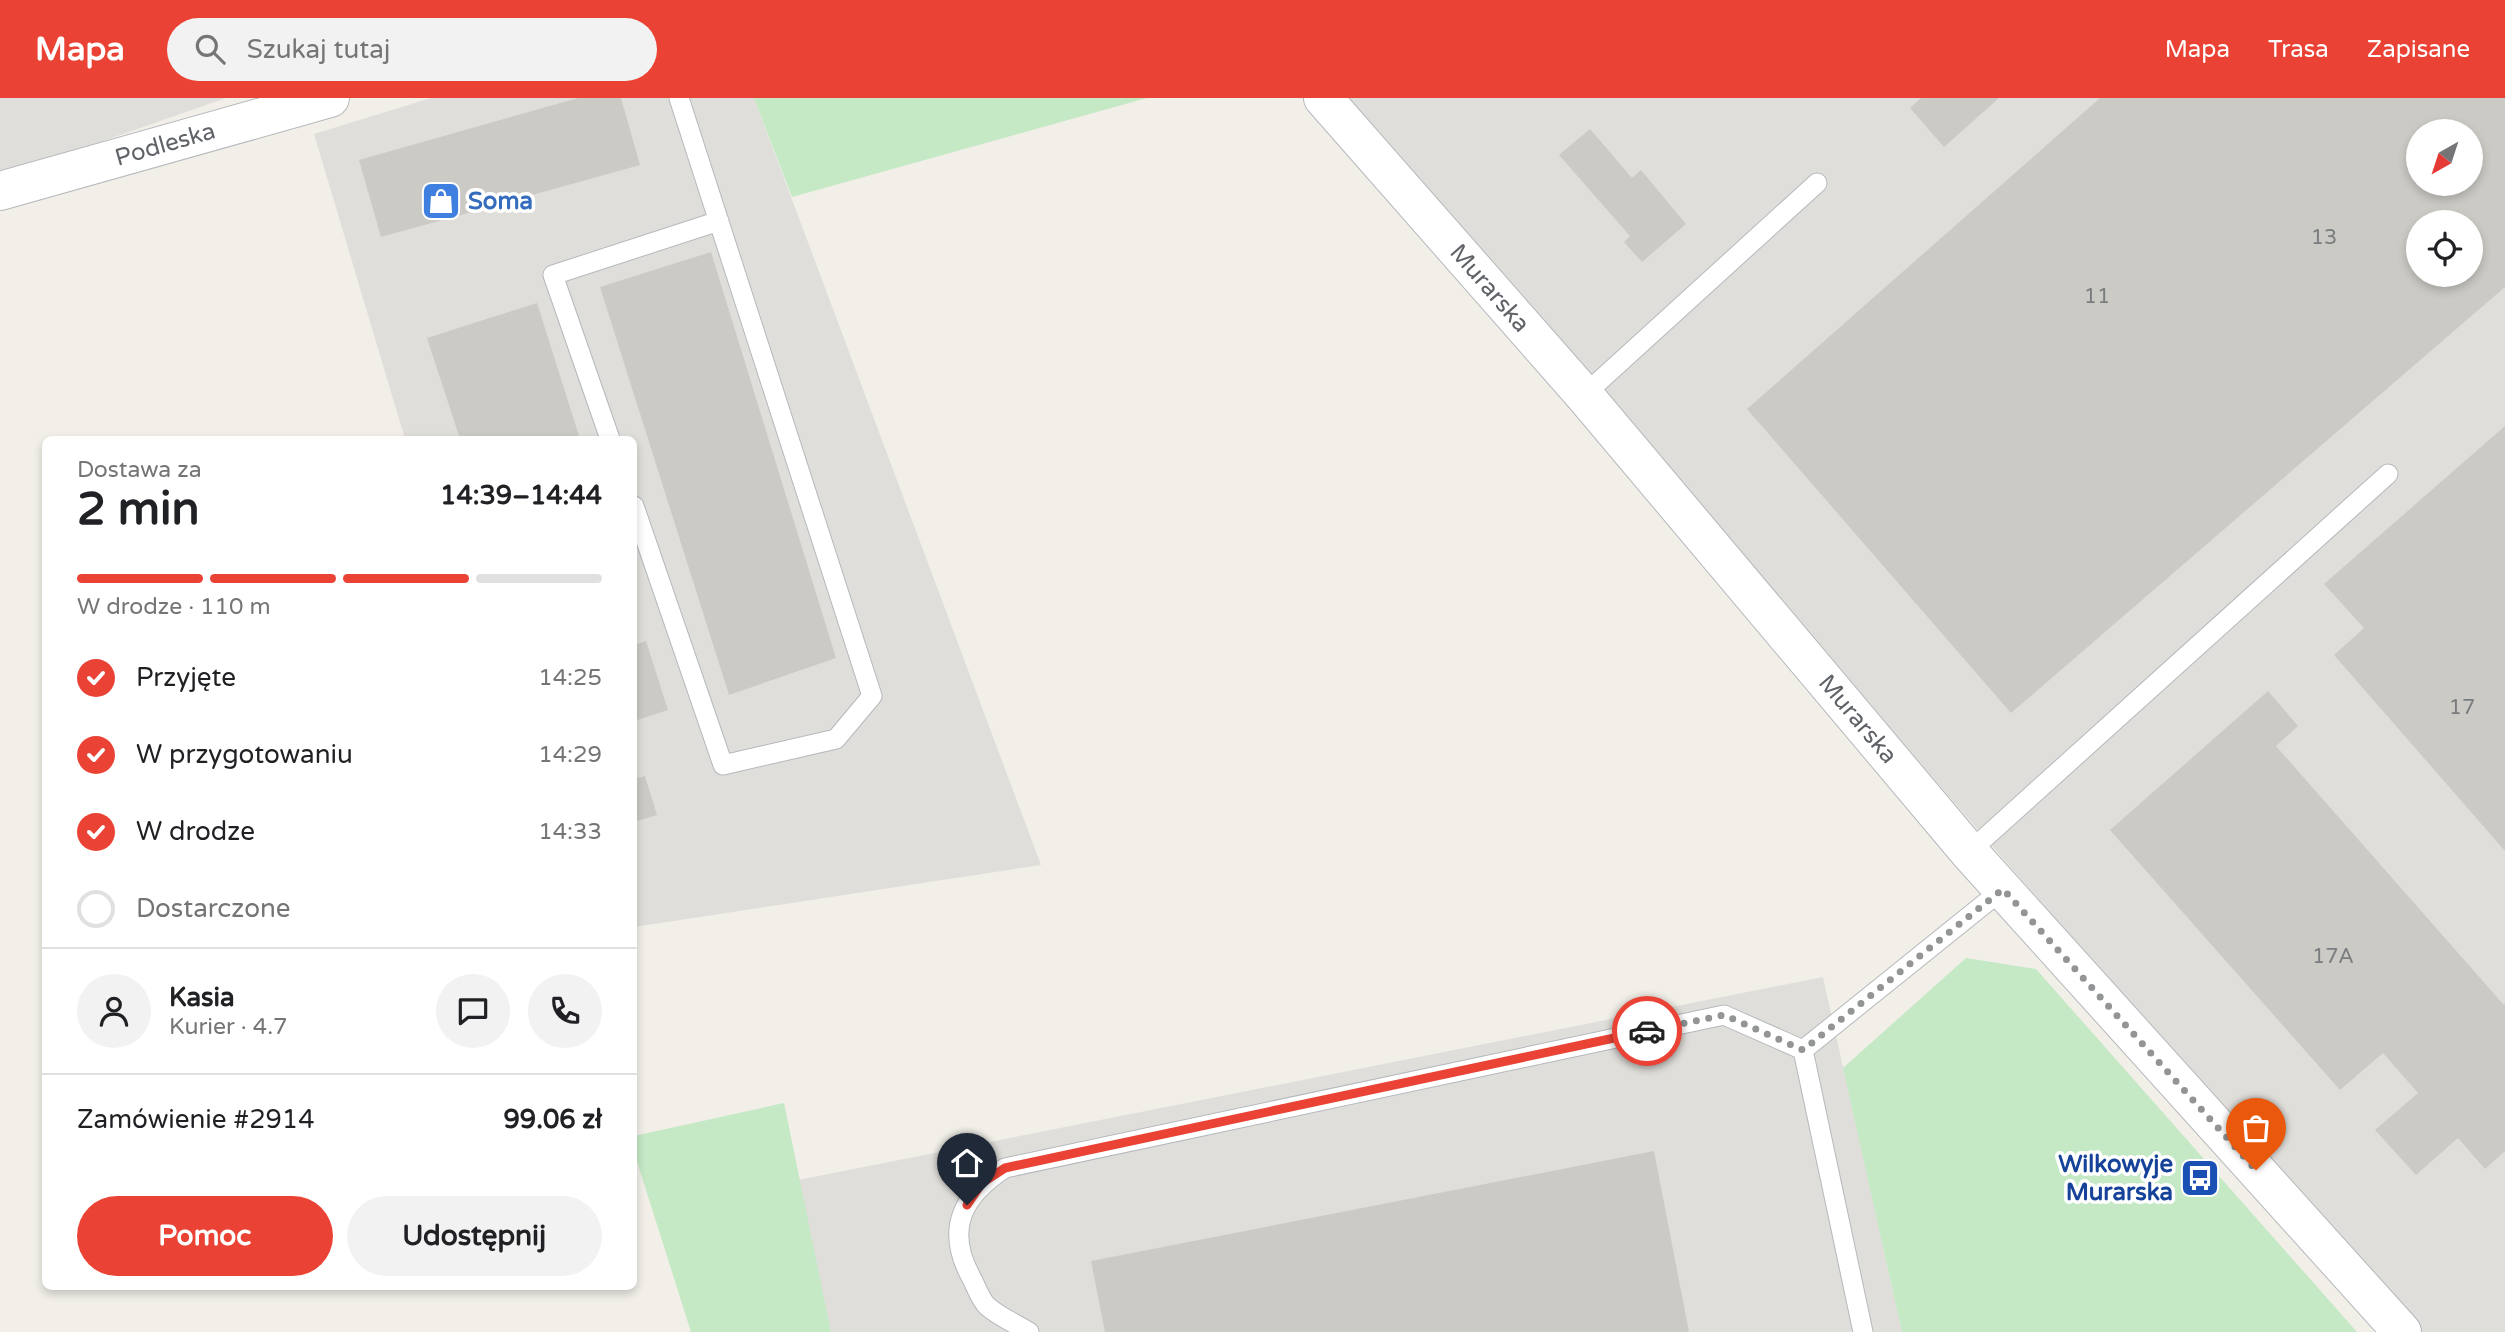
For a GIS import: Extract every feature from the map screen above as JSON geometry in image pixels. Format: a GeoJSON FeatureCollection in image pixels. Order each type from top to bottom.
{"type":"FeatureCollection","features":[{"type":"Feature","properties":{"kind":"street","name":"Podleska"},"geometry":{"type":"LineString","coordinates":[[0,191],[330,98]]}},
{"type":"Feature","properties":{"kind":"street","name":"Murarska"},"geometry":{"type":"LineString","coordinates":[[1323,98],[1584,395],[1969,852],[2402,1332]]}},
{"type":"Feature","properties":{"kind":"lane"},"geometry":{"type":"LineString","coordinates":[[637,515],[723,765],[836,739],[872,696],[679,98]]}},
{"type":"Feature","properties":{"kind":"lane"},"geometry":{"type":"LineString","coordinates":[[1584,395],[1817,183]]}},
{"type":"Feature","properties":{"kind":"lane"},"geometry":{"type":"LineString","coordinates":[[609,436],[554,275],[719,221]]}},
{"type":"Feature","properties":{"kind":"lane"},"geometry":{"type":"LineString","coordinates":[[1969,852],[2388,474]]}},
{"type":"Feature","properties":{"kind":"lane"},"geometry":{"type":"LineString","coordinates":[[1803,1050],[2003,889]]}},
{"type":"Feature","properties":{"kind":"lane"},"geometry":{"type":"LineString","coordinates":[[1028,1332],[986,1305],[961,1258],[959,1231],[967,1205],[982,1183],[1005,1168],[1724,1015],[1803,1050]]}},
{"type":"Feature","properties":{"kind":"lane"},"geometry":{"type":"LineString","coordinates":[[1803,1050],[1863,1332]]}},
{"type":"Feature","properties":{"kind":"shaded area"},"geometry":{"type":"Polygon","coordinates":[[[0,98],[226,98],[0,177],[0,98]]]}},
{"type":"Feature","properties":{"kind":"shaded area"},"geometry":{"type":"Polygon","coordinates":[[[431,98],[754,98],[1041,865],[637,927],[637,436],[404,436],[314,134],[431,98]]]}},
{"type":"Feature","properties":{"kind":"shaded area"},"geometry":{"type":"Polygon","coordinates":[[[1340,98],[2505,98],[2505,1332],[2416,1332],[1340,98]]]}},
{"type":"Feature","properties":{"kind":"shaded area"},"geometry":{"type":"Polygon","coordinates":[[[1823,977],[1902,1332],[831,1332],[798,1180],[1823,977]]]}},
{"type":"Feature","properties":{"kind":"green space"},"geometry":{"type":"Polygon","coordinates":[[[754,98],[1147,98],[792,197],[754,98]]]}},
{"type":"Feature","properties":{"kind":"green space"},"geometry":{"type":"Polygon","coordinates":[[[1966,958],[2036,969],[2357,1332],[1902,1332],[1843,1068],[1966,958]]]}},
{"type":"Feature","properties":{"kind":"green space"},"geometry":{"type":"Polygon","coordinates":[[[784,1103],[831,1332],[691,1332],[637,1161],[637,1135],[784,1103]]]}},
{"type":"Feature","properties":{"kind":"building","name":"Soma"},"geometry":{"type":"Polygon","coordinates":[[[578,98],[621,98],[640,165],[381,237],[359,160],[578,98]]]}},
{"type":"Feature","properties":{"kind":"building"},"geometry":{"type":"Polygon","coordinates":[[[1921,98],[1999,98],[1944,147],[1910,108],[1921,98]]]}},
{"type":"Feature","properties":{"kind":"building"},"geometry":{"type":"Polygon","coordinates":[[[2100,98],[2505,98],[2505,287],[2011,713],[1747,409],[2100,98]]]}},
{"type":"Feature","properties":{"kind":"building"},"geometry":{"type":"Polygon","coordinates":[[[1590,129],[1632,178],[1641,170],[1686,224],[1642,262],[1624,242],[1630,236],[1559,155],[1590,129]]]}},
{"type":"Feature","properties":{"kind":"building"},"geometry":{"type":"Polygon","coordinates":[[[711,252],[836,658],[729,695],[600,287],[711,252]]]}},
{"type":"Feature","properties":{"kind":"building"},"geometry":{"type":"Polygon","coordinates":[[[537,303],[579,436],[459,436],[427,338],[537,303]]]}},
{"type":"Feature","properties":{"kind":"building"},"geometry":{"type":"Polygon","coordinates":[[[2505,426],[2505,851],[2334,655],[2364,628],[2324,584],[2505,426]]]}},
{"type":"Feature","properties":{"kind":"building"},"geometry":{"type":"Polygon","coordinates":[[[646,641],[668,710],[637,720],[637,644],[646,641]]]}},
{"type":"Feature","properties":{"kind":"building"},"geometry":{"type":"Polygon","coordinates":[[[2268,691],[2298,726],[2276,746],[2503,1004],[2505,1003],[2505,1151],[2485,1169],[2458,1138],[2416,1175],[2375,1130],[2418,1093],[2383,1053],[2340,1090],[2110,830],[2268,691]]]}},
{"type":"Feature","properties":{"kind":"building"},"geometry":{"type":"Polygon","coordinates":[[[645,776],[657,815],[637,821],[637,778],[645,776]]]}},
{"type":"Feature","properties":{"kind":"building"},"geometry":{"type":"Polygon","coordinates":[[[1654,1151],[1689,1332],[1105,1332],[1091,1261],[1654,1151]]]}},
{"type":"Feature","properties":{"kind":"way so far"},"geometry":{"type":"LineString","coordinates":[[1647,1031],[1724,1015],[1803,1050],[2003,889],[2256,1170]]}},
{"type":"Feature","properties":{"kind":"place","name":"Soma"},"geometry":{"type":"Point","coordinates":[441,201]}},
{"type":"Feature","properties":{"kind":"place","name":"Wilkowyje Murarska"},"geometry":{"type":"Point","coordinates":[2200,1178]}},
{"type":"Feature","properties":{"kind":"route"},"geometry":{"type":"LineString","coordinates":[[967,1205],[982,1183],[1005,1168],[1647,1031]]}}]}
